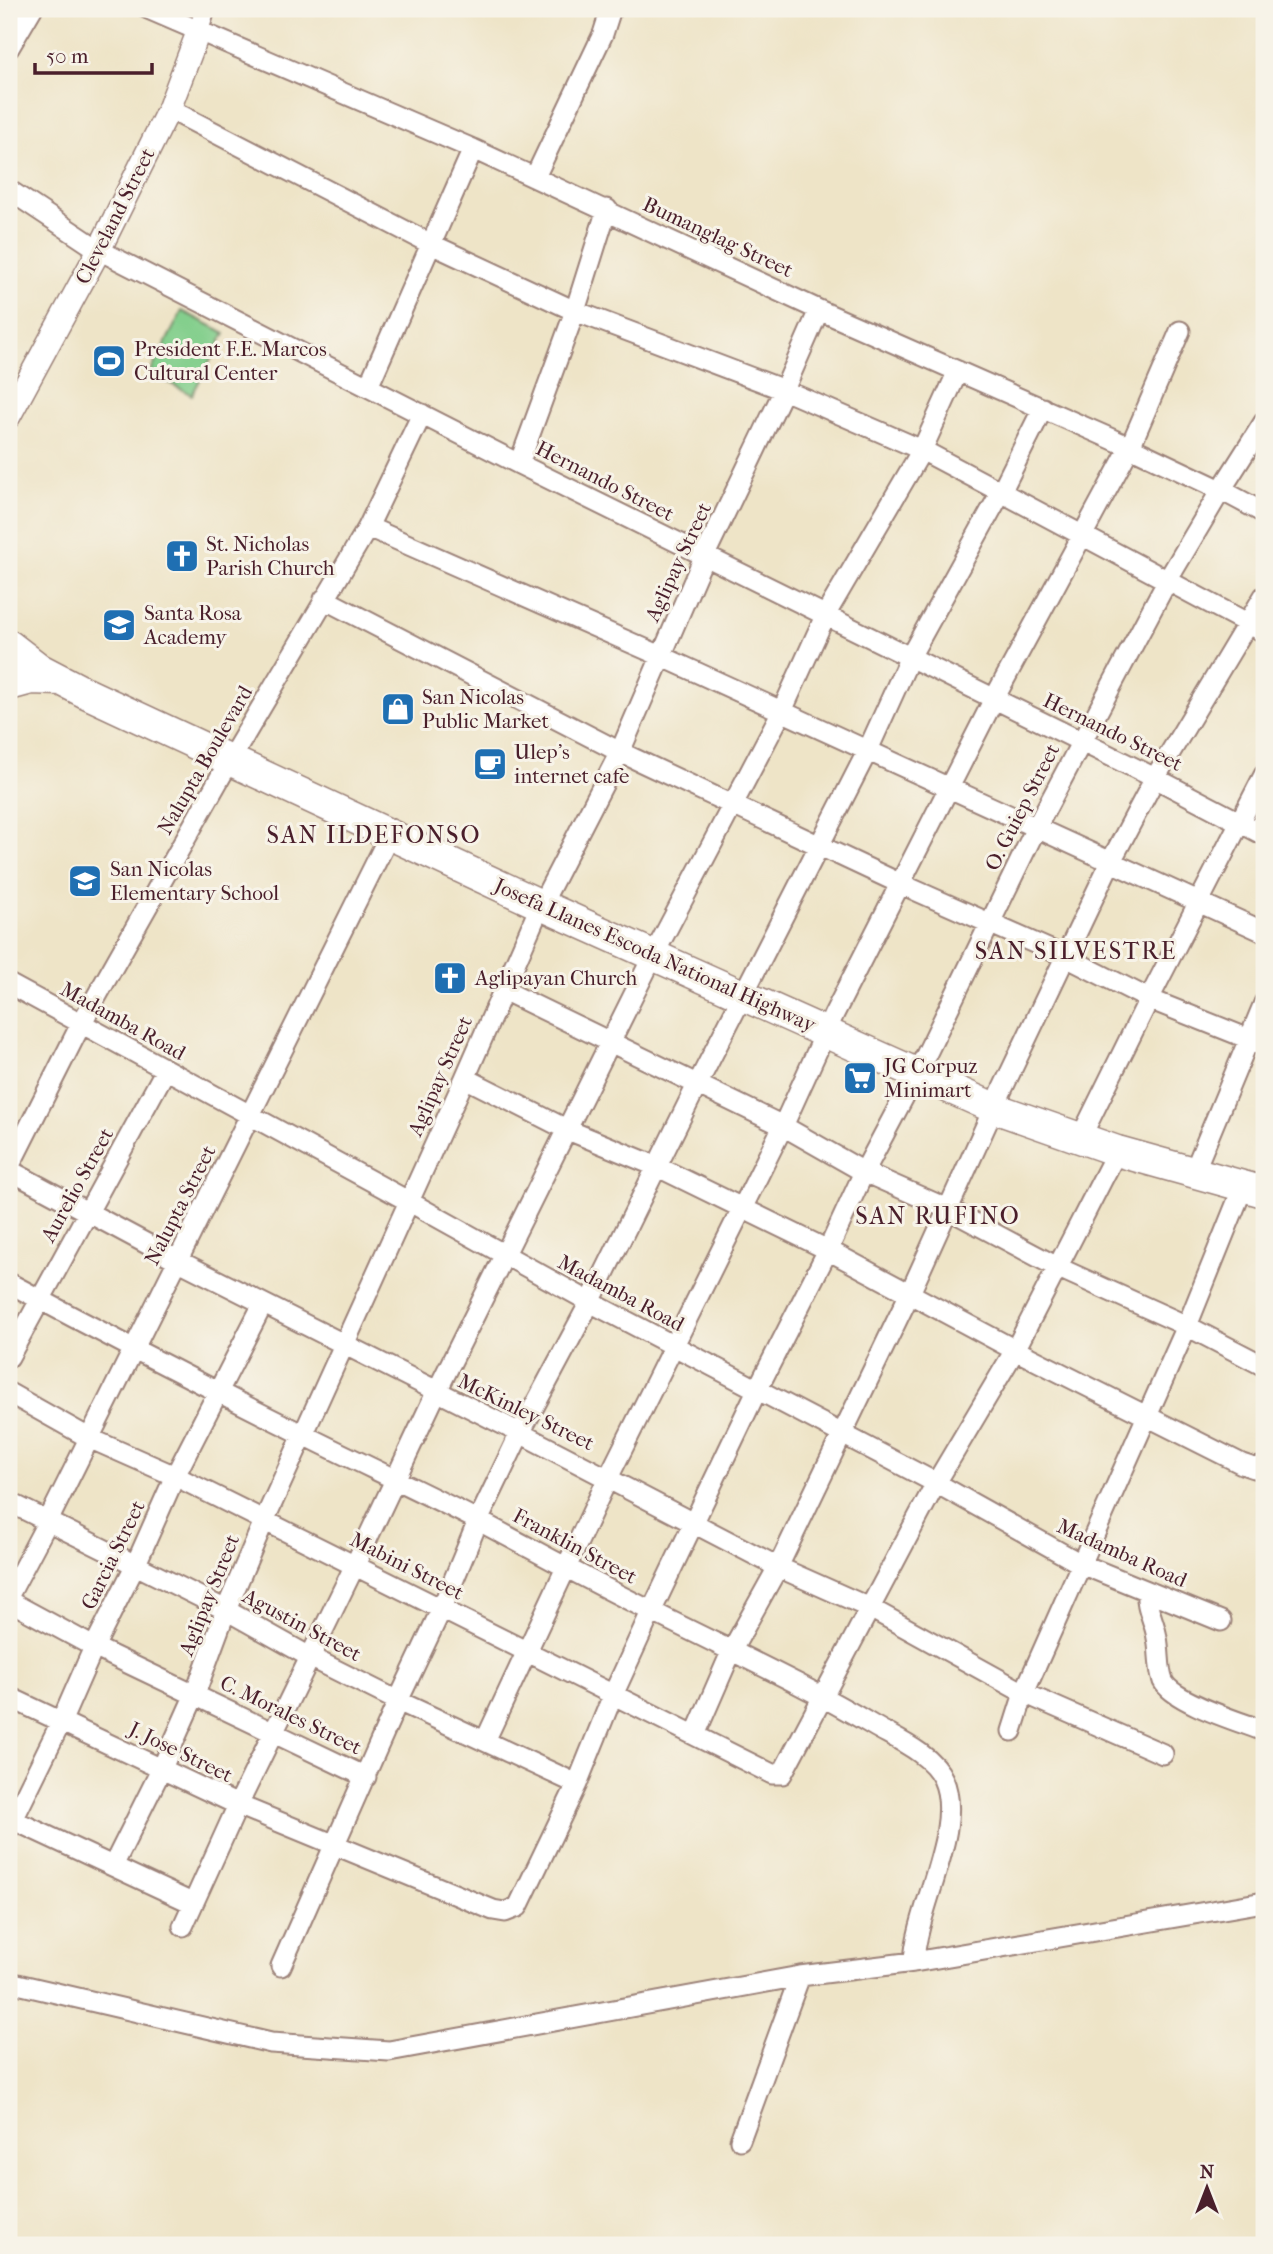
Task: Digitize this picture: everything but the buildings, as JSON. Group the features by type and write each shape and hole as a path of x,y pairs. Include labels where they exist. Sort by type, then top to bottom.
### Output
{"main road":[{"name":"Josefa Llanes Escoda National Highway","path":"9,645 30,663 62,680 230,760 541,905 994,1108 1117,1151 1254,1189"},
{"name":"Josefa Llanes Escoda National Highway","path":"9,685 31,679 62,680"}],"street":[{"path":"9,48 32,9"},
{"name":"Bumanglag Street","path":"148,9 202,20 819,310 1221,489 1264,513"},
{"path":"535,177 603,34 611,9"},
{"name":"Cleveland Street","path":"9,416 99,250 169,109 202,20"},
{"path":"169,109 431,244 575,311 785,390 922,450 1256,628"},
{"path":"368,387 473,149"},
{"name":"Hernando Street","path":"9,190 99,250 519,464 826,614 1264,835"},
{"path":"519,464 575,311 607,209"},
{"name":"Aglipay Street","path":"113,1866 195,1694 226,1610 302,1434 541,905 621,752 705,557 785,390 819,310"},
{"path":"485,1741 608,1478 783,1126 826,1032 994,699 1130,447 1180,331"},
{"path":"183,1926 272,1733 436,1393 654,954 782,711 826,614 922,450 958,371"},
{"path":"281,1966 442,1608 478,1521 520,1433 658,1167 696,1085 867,751 910,657 1001,492 1043,408"},
{"name":"Nalupta Boulevard","path":"9,1169 81,1024 230,760 368,527 422,414"},
{"name":"O. Guiep Street","path":"577,1783 651,1612 757,1390 828,1250 863,1172 917,1073 1037,826 1167,582 1264,422"},
{"path":"368,527 661,656 1264,932"},
{"path":"695,1735 732,1650 778,1567 910,1293 1110,863 1155,778 1256,628 1264,596"},
{"path":"324,599 621,752 819,843 901,884 1066,957 1149,999 1257,1042"},
{"path":"1080,1139 1264,775"},
{"name":"Nalupta Street","path":"9,1595 390,834"},
{"name":"Madamba Road","path":"9,984 590,1302 936,1483 1081,1564 1221,1621"},
{"path":"503,990 783,1126 863,1172 948,1209 1059,1268 1187,1326 1264,1366"},
{"path":"1193,1174 1257,1042 1264,1003"},
{"name":"Aurelio Street","path":"9,1357 165,1071"},
{"path":"465,1078 568,1129 658,1167 828,1250 1015,1350 1242,1464 1254,1468 1264,1465"},
{"path":"823,1696 936,1483 1015,1350 1117,1151"},
{"name":"McKinley Street","path":"9,1169 87,1213 436,1393 520,1433 778,1567 870,1608 1024,1693 1163,1754"},
{"path":"1012,1731 1024,1693 1187,1326 1254,1189"},
{"name":"Franklin Street","path":"9,1283 651,1612 823,1696 921,1755 936,1768 947,1789 947,1818 945,1839 917,1930 914,1962"},
{"name":"Garcia Street","path":"10,1822 62,1720 175,1476 263,1304"},
{"name":"Mabini Street","path":"9,1393 89,1438 175,1476 772,1774 785,1772 823,1696"},
{"name":"Agustin Street","path":"9,1502 226,1610 310,1657 398,1701 577,1783"},
{"path":"1147,1591 1157,1636 1160,1671 1169,1691 1183,1700 1264,1731"},
{"name":"C. Morales Street","path":"9,1601 94,1647 366,1777"},
{"name":"J. Jose Street","path":"9,1697 238,1805 505,1912 513,1910 522,1902 577,1783"},
{"path":"10,1822 192,1903"},
{"path":"9,1982 258,2041 376,2051 406,2049 800,1976 914,1962 1264,1902"},
{"path":"740,2140 800,1976"}],"green space":[{"path":"182,311 225,333 192,395 150,373"}],"place":[{"name":"President F.E. Marcos Cultural Center","path":"109,361"},
{"name":"St. Nicholas Parish Church","path":"182,556"},
{"name":"Santa Rosa Academy","path":"119,625"},
{"name":"San Nicolas Public Market","path":"398,709"},
{"name":"Ulep's internet cafe","path":"490,764"},
{"name":"San Nicolas Elementary School","path":"85,881"},
{"name":"Aglipayan Church","path":"450,978"},
{"name":"JG Corpuz Minimart","path":"860,1078"}],"district":[{"name":"SAN ILDEFONSO","path":"374,835"},
{"name":"SAN SILVESTRE","path":"1076,951"},
{"name":"SAN RUFINO","path":"938,1216"}]}
